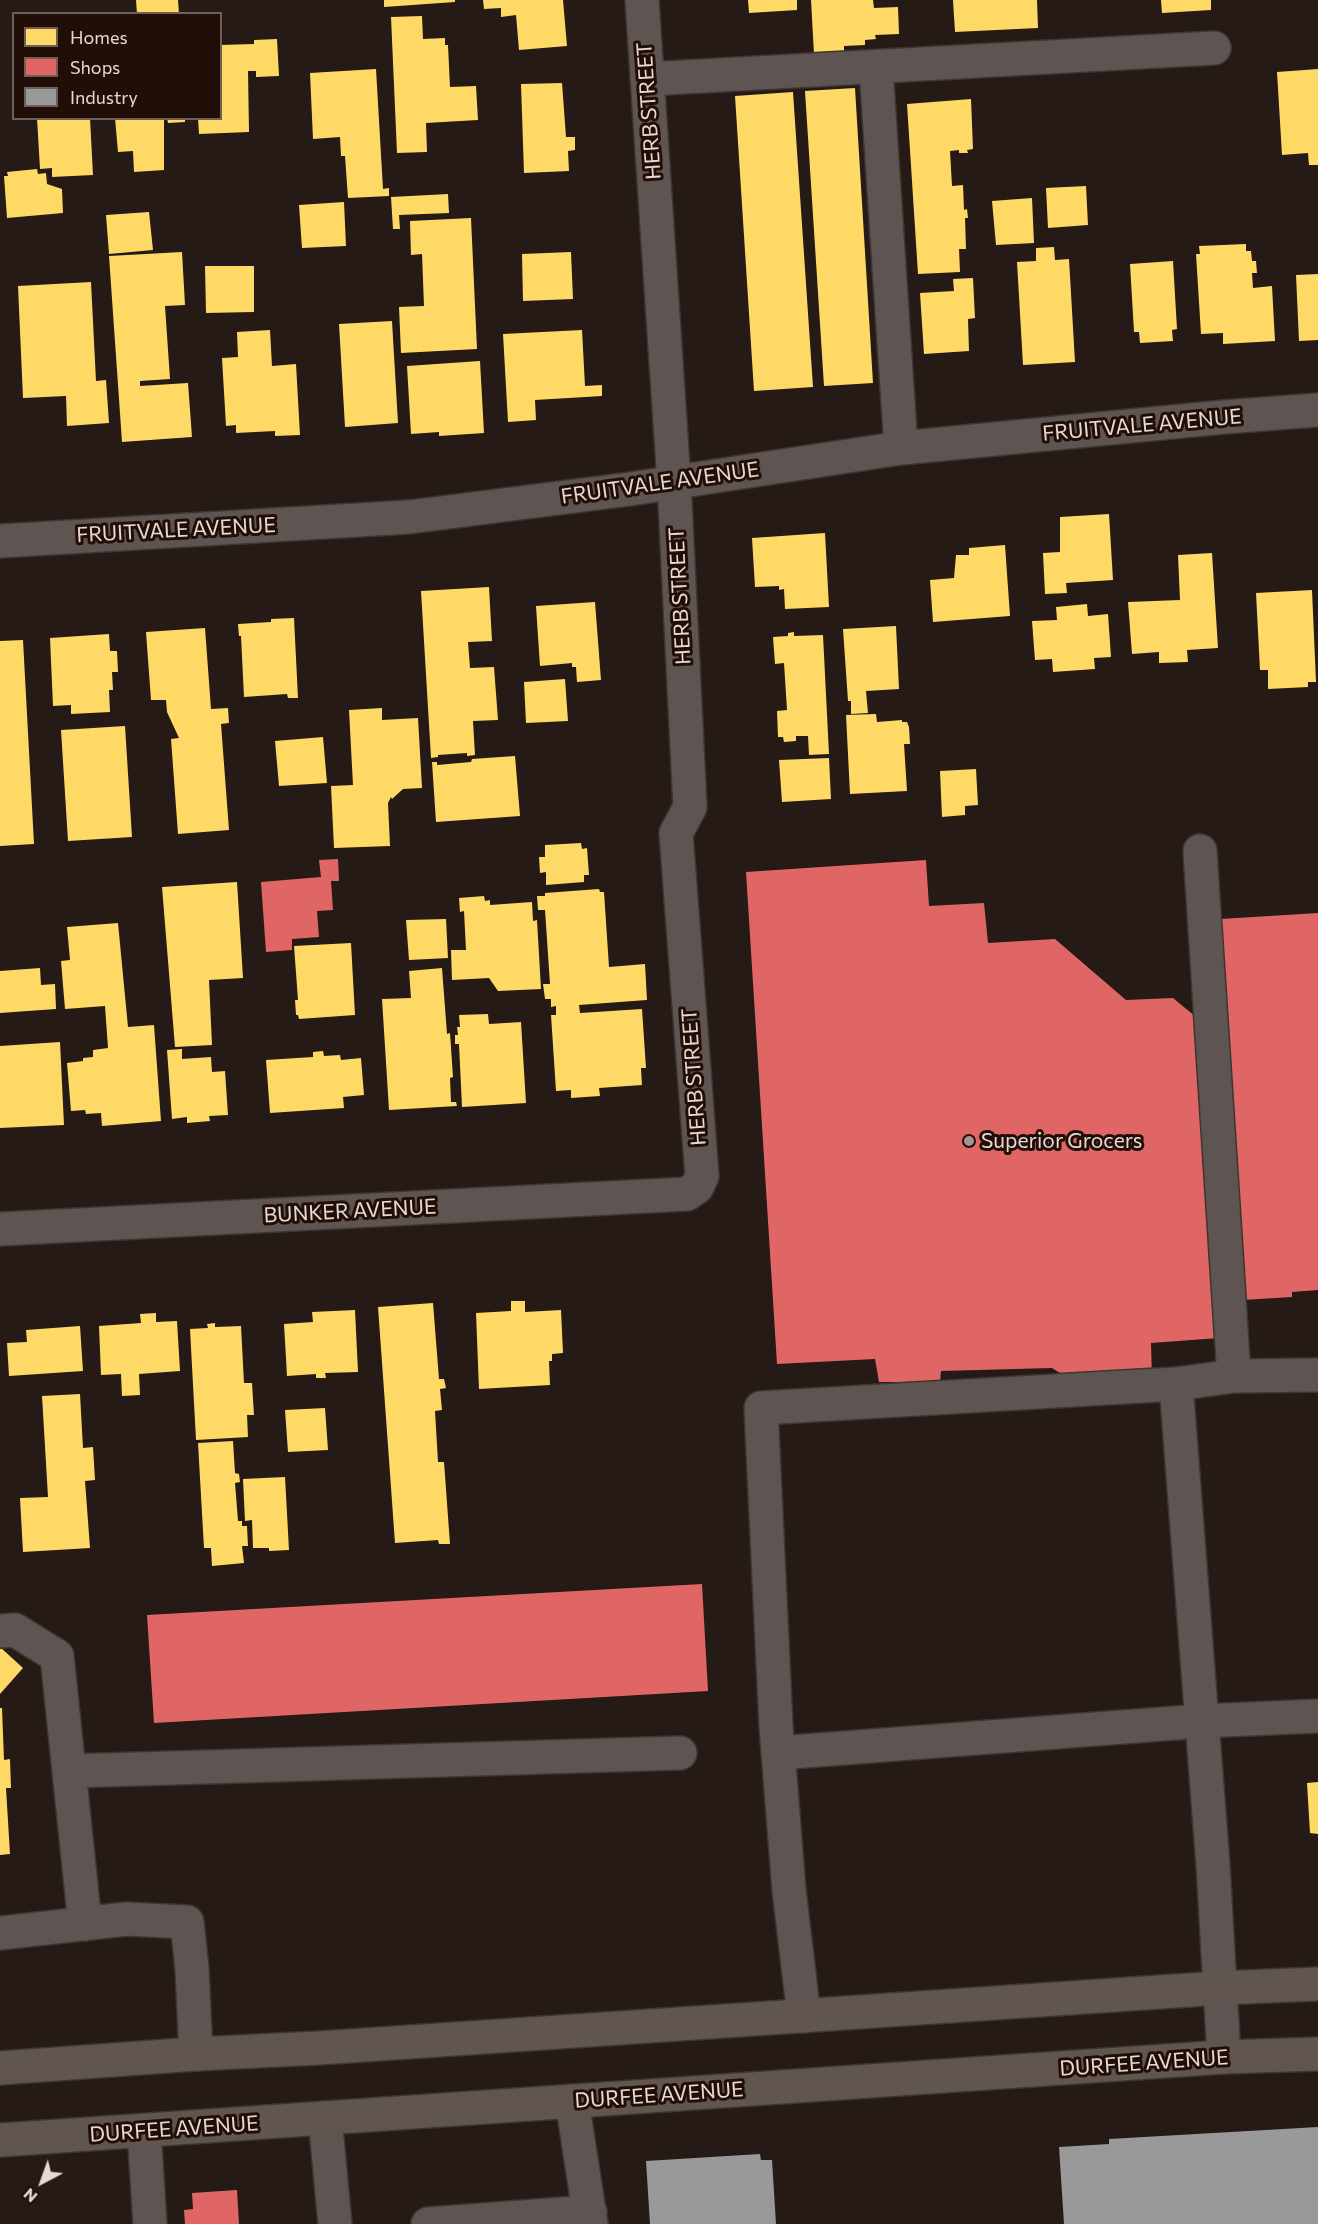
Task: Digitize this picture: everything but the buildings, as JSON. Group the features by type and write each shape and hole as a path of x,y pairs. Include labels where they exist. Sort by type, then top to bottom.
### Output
{"main road":[{"path":"0,2068 1220,1988 1318,1984"},
{"name":"DURFEE AVENUE","path":"0,2140 1224,2057 1318,2054"}],"street":[{"name":"HERB STREET","path":"642,0 674,482 690,807 676,833 702,1176 697,1187"},
{"path":"647,80 1214,48"},
{"path":"876,68 902,448"},
{"name":"FRUITVALE AVENUE","path":"0,541 409,516 630,489 902,448 1318,410"},
{"path":"1200,851 1234,1376"},
{"name":"BUNKER AVENUE","path":"0,1229 687,1194 697,1187"},
{"path":"804,2016 789,1890 778,1753 761,1408 1176,1384 1234,1376 1318,1375"},
{"path":"1176,1384 1202,1720 1224,2057"},
{"path":"0,1631 15,1630 57,1656 85,1924"},
{"path":"778,1753 1202,1720 1318,1716"},
{"path":"70,1771 680,1753"},
{"path":"0,1933 126,1919 187,1922 196,2054"},
{"path":"428,2224 590,2218 572,2101"},
{"path":"324,2118 335,2224"},
{"path":"144,2131 150,2224"}],"place":[{"name":"Superior Grocers","path":"969,1141"}]}
